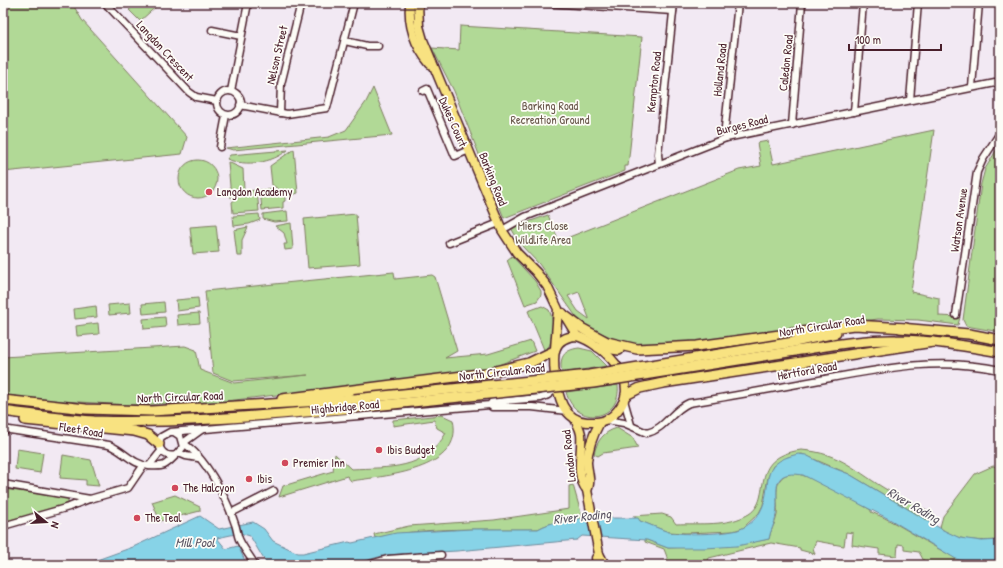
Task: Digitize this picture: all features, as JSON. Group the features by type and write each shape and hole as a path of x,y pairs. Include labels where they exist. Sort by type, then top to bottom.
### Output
{"highway":[{"path":"561,312 593,335 607,342 632,349"},
{"path":"598,347 627,351 632,349 697,346 854,326 906,328"},
{"name":"North Circular Road","path":"795,347 842,332 906,328 969,334 1000,340"},
{"name":"North Circular Road","path":"3,411 72,419 162,421 240,418 589,375 795,347 895,340 933,342 1000,352"},
{"path":"625,398 640,388 663,383 933,342"},
{"path":"211,409 486,373 536,361 555,350"},
{"name":"North Circular Road","path":"3,400 93,410 151,411 354,404"},
{"path":"3,417 50,424 134,432 148,435 160,447"}],"main road":[{"name":"Barking Road","path":"410,3 411,27 416,43 422,54 434,69"},
{"name":"Barking Road","path":"418,3 420,26 434,69 448,97 501,226 517,253 536,272 547,286 568,324 577,336"},
{"name":"Barking Road","path":"555,350 561,312"},
{"path":"577,336 598,347 625,378 625,398 615,413 603,421 584,422 575,419 567,411 557,388 553,360 555,350 562,341 577,336"},
{"name":"London Road","path":"575,419 581,436 579,462 583,485 587,490 599,554 605,565"},
{"name":"London Road","path":"587,490 589,486 587,466 588,453 592,437 603,421"},
{"name":"London Road","path":"597,565 596,558 599,554"}],"street":[{"name":"Langdon Crescent","path":"105,3 189,92 196,97 217,101"},
{"path":"231,91 248,3"},
{"name":"Nelson Street","path":"280,113 280,84 301,3"},
{"path":"240,105 287,114 327,108 354,3"},
{"path":"545,3 673,12"},
{"name":"Kempton Road","path":"659,164 658,154 674,3"},
{"name":"Holland Road","path":"726,138 725,133 738,3"},
{"name":"Caledon Road","path":"792,125 802,3"},
{"path":"854,112 862,3"},
{"path":"910,100 918,3"},
{"path":"972,88 979,3"},
{"path":"212,30 241,36"},
{"path":"344,41 367,46 378,46"},
{"name":"Burges Road","path":"501,226 726,138 1000,82"},
{"name":"Dukes Court","path":"423,91 427,89 455,156 469,150"},
{"path":"231,91 239,98 240,105 234,114 226,114 218,108 217,101 222,93 231,91"},
{"path":"220,147 226,114"},
{"name":"Watson Avenue","path":"956,315 978,172 983,159 1000,133"},
{"path":"449,243 501,226"},
{"name":"Hertford Road","path":"603,421 630,425 647,433 658,429 678,408 690,403 898,366 956,363 980,365 1000,370"},
{"name":"Highbridge Road","path":"490,405 492,402 541,398 557,388"},
{"path":"625,398 630,425"},
{"name":"Highbridge Road","path":"174,432 490,405 492,407 532,407 567,411"},
{"name":"Fleet Road","path":"3,429 109,445 119,449 133,461 146,466"},
{"path":"146,466 157,468 161,467 177,454 183,443 201,430"},
{"path":"3,526 128,488 160,447 164,434 174,432 180,436 183,443 196,453 198,458 210,471 233,519 238,535 255,565"},
{"path":"160,447 168,455 177,454 198,458"},
{"path":"3,484 90,499"},
{"path":"233,519 274,491"},
{"path":"76,496 77,504"},
{"path":"369,565 388,559 441,555"}],"green space":[{"path":"3,3 72,3 82,20 187,137 182,154 3,172"},
{"path":"136,3 160,3 140,21 129,10"},
{"name":"Barking Road Recreation Ground","path":"460,26 642,37 628,166 625,166 625,171 504,218 454,91 432,48 459,50"},
{"path":"373,88 392,135 233,150 226,148 329,137 346,130 366,102"},
{"name":"Miers Close Wildlife Area","path":"934,130 911,292 939,298 939,316 960,317 958,325 918,320 878,319 685,344 634,344 620,341 582,325 539,264 521,245 511,228 548,215 559,241 739,170 761,166 757,143 768,141 773,164","holes":["579,292 589,318 578,311 568,296"]},
{"path":"1000,144 1000,332 966,326 963,320 981,184 985,169"},
{"path":"294,149 298,193 289,196 272,185 270,166"},
{"path":"288,150 267,161 242,163 227,159 230,155"},
{"path":"194,160 202,160 212,165 216,172 216,186 212,193 202,198 194,198 184,193 182,190 179,183 179,175 184,165 187,163"},
{"path":"228,162 243,169 244,189 231,198"},
{"path":"272,189 285,197 283,208 262,210 260,190"},
{"path":"257,190 259,211 233,213 232,202 246,191"},
{"path":"287,211 288,221 274,222 263,219 263,214"},
{"path":"259,214 260,220 249,224 234,226 233,216"},
{"path":"356,214 360,264 308,268 304,219"},
{"path":"291,223 293,249 285,250 284,244 287,244 284,233 275,226"},
{"path":"216,225 219,252 193,254 190,227"},
{"path":"248,227 242,240 242,256 237,256 234,230"},
{"path":"512,256 535,281 541,291 541,295 537,301 525,305 507,260"},
{"path":"394,272 395,279 432,275 435,277 457,351 445,358 488,354 531,341 535,351 485,370 218,402 128,405 46,400 3,395 3,357 185,346 196,350 200,370 234,383 308,375 233,381 213,373 205,291"},
{"path":"198,298 199,308 177,311 176,300"},
{"path":"164,302 165,312 143,314 142,304"},
{"path":"130,303 131,313 109,315 108,305"},
{"path":"96,306 97,317 75,319 74,309"},
{"path":"542,306 549,310 553,326 551,342 545,352 528,311"},
{"path":"199,313 200,323 178,325 177,315"},
{"path":"165,317 166,327 144,329 143,319"},
{"path":"98,323 99,334 77,336 76,326"},
{"path":"579,348 592,351 607,366 562,373 561,363 563,356 569,351"},
{"path":"618,385 617,397 613,406 606,412 597,416 588,415 579,411 571,404 566,392"},
{"path":"442,415 453,420 453,437 447,450 434,460 418,468 400,473 351,481 347,476 279,497 283,486 333,471 335,454 351,469 392,467 417,461 437,445 446,433 437,428 434,420 393,426 393,420"},
{"path":"617,428 633,438 638,448 603,453 598,456 594,454 601,438 608,432"},
{"path":"17,449 43,453 40,473 15,469"},
{"path":"801,450 827,455 848,464 889,491 933,513 930,522 849,474 802,454 788,457 773,466 768,477 763,505 759,513 743,528 733,531 686,533 668,532 640,521 633,516 662,514 671,517 676,524 713,524 741,518 749,514 756,507 760,498 767,470 773,461 784,454"},
{"path":"63,455 91,460 99,486 86,485 86,480 60,478"},
{"path":"993,466 1000,467 1000,540 968,540 953,536 946,532 940,527 943,516 975,474"},
{"path":"793,473 822,483 936,548 977,565 926,565 919,552 904,550 904,545 898,544 897,556 879,554 879,549 852,545 853,533 846,532 844,546 816,541 813,548 815,554 800,550 800,548 771,543 709,558 707,563 667,565 667,557 664,549 645,542 645,539 668,548 737,545 769,539 777,515 778,483 781,478"},
{"path":"573,485 583,520 571,520 549,524 538,529 436,530 395,534 375,538 374,534 409,526 494,520 569,509 569,486"},
{"path":"3,489 68,498 68,505 10,520 10,522 3,524"},
{"path":"175,495 200,507 200,511 160,521 152,502"}],"water":[{"name":"Mill Pool","path":"798,454 806,455 823,464 849,474 943,530 960,538 982,541 1000,540 1000,565 977,565 956,559 891,520 803,475 792,474 784,476 780,479 778,484 776,515 769,539 737,546 668,548 647,540 582,536 577,540 457,551 386,555 349,565 264,565 266,563 250,536 240,533 217,538 226,549 238,546 247,565 83,565 133,547 200,516 219,529 253,522 264,529 273,541 298,553 396,533 472,529 538,529 561,521 587,518 638,518 640,521 665,531 683,534 727,532 741,529 755,519 764,502 768,477 771,470 776,463 785,458"}],"place":[{"name":"Langdon Academy","path":"209,192"},
{"name":"Ibis Budget","path":"379,450"},
{"name":"Premier Inn","path":"285,463"},
{"name":"Ibis","path":"249,479"},
{"name":"The Halcyon","path":"175,488"},
{"name":"The Teal","path":"137,518"}],"water label":[{"name":"River Roding","path":"914,505"},
{"name":"River Roding","path":"582,516"}]}
